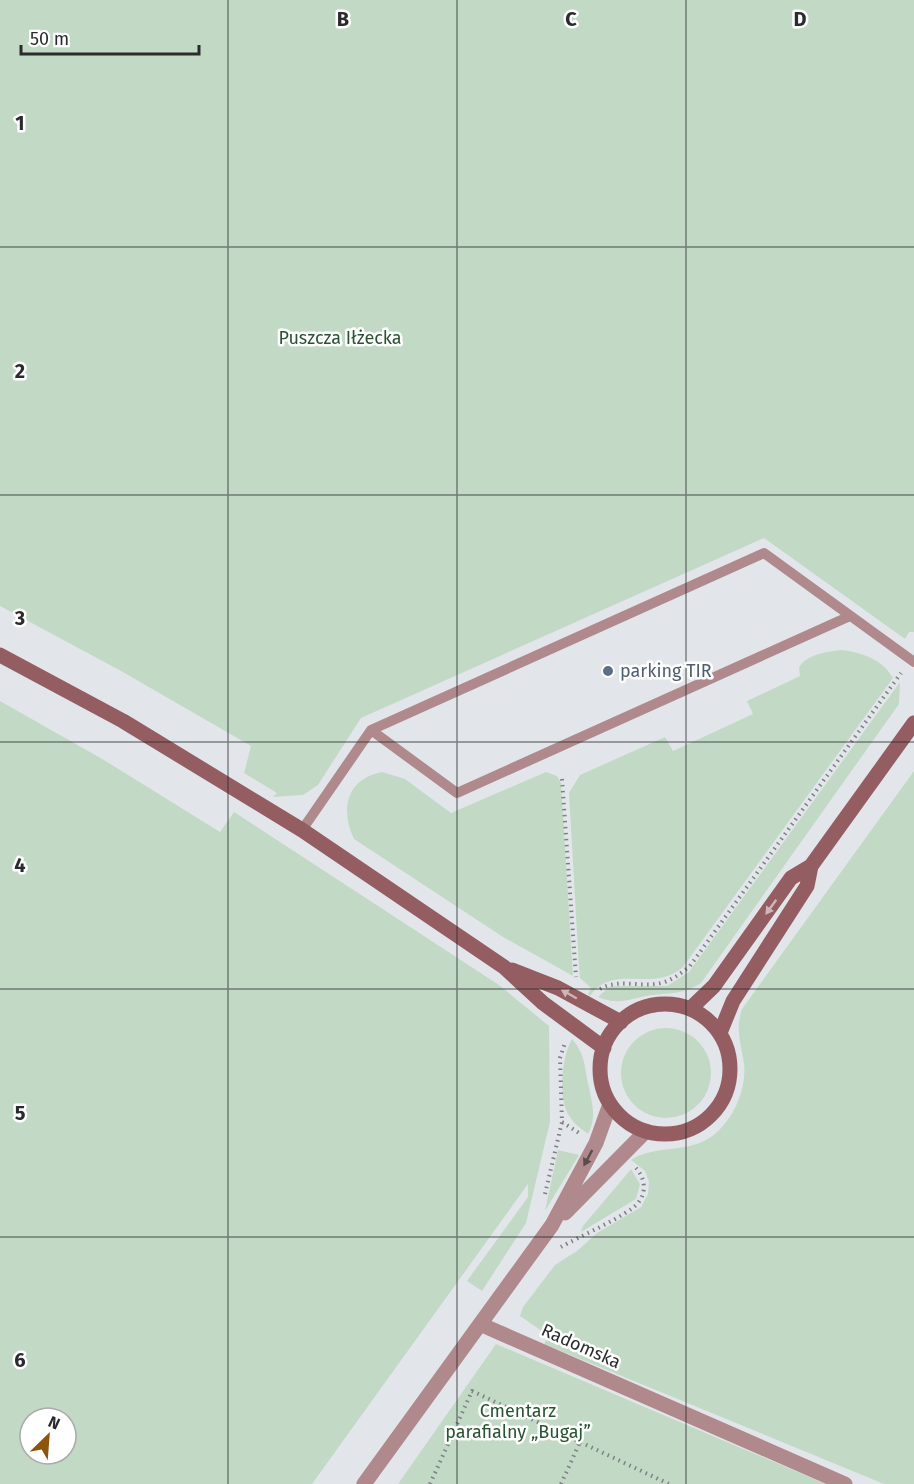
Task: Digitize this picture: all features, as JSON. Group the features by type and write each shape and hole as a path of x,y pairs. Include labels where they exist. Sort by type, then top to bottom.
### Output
{"main road":[{"path":"0,656 123,721 302,830 504,967 543,1003 604,1048"},
{"path":"690,1009 714,986 792,878 811,866 914,723"},
{"path":"720,1033 733,1001 807,886 811,866"},
{"path":"504,967 558,988 621,1022"},
{"path":"672,1004 690,1009 707,1019 720,1033 728,1052 731,1071 727,1091 718,1109 703,1123 685,1132 666,1135 631,1125 610,1104 601,1076 604,1048 621,1022 636,1011 654,1005 672,1004"}],"street":[{"path":"364,1484 552,1226 596,1143 610,1104"},
{"path":"552,1226 646,1131"},
{"name":"Radomska","path":"482,1325 828,1481 845,1484"}],"lane":[{"path":"302,830 371,729 764,553 914,662"},
{"path":"371,729 457,793 850,616"}],"path":[{"path":"594,997 606,985 659,984 674,979 690,966 900,674"},
{"path":"562,779 578,986"},
{"path":"543,1202 561,1122 560,1058 570,1034"},
{"path":"561,1122 580,1134"},
{"path":"551,1252 638,1203 645,1189 644,1180 633,1164"},
{"path":"430,1484 472,1391 669,1484"},
{"path":"561,1484 580,1442"}],"green space":[{"name":"Puszcza Iłżecka","path":"0,0 914,0 914,632 909,632 905,639 764,538 361,718 318,785 303,795 273,797 277,793 244,773 251,746 121,671 0,606"},
{"path":"842,650 871,658 889,671 893,678 683,967 671,975 659,978 610,981 600,986 590,996 588,994 591,988 580,978 569,793 580,775 665,737 673,751 753,714 747,701 800,676 799,668 806,660 824,653"},
{"path":"900,682 899,704 701,983 683,991 625,1001 612,1001 598,997 609,987 615,986 667,986 689,972"},
{"path":"0,701 104,760 220,832 234,812 499,985 549,1026 550,1122 526,1223 482,1291 467,1281 528,1197 528,1184 312,1484 0,1484"},
{"path":"914,771 914,1484 884,1484 544,1344 549,1336 520,1316 523,1307 555,1265 577,1251 597,1233 641,1207 648,1194 649,1182 645,1171 631,1160 648,1153 702,1142 712,1136 728,1120 739,1098 744,1075 739,1030 742,1009"},
{"path":"382,772 405,779 451,813 546,772 557,776 561,783 573,976 503,937 354,839 347,817 349,797 360,781"},
{"path":"666,1028 683,1031 698,1041 708,1056 711,1073 708,1090 698,1105 683,1115 666,1118 649,1115 634,1105 624,1090 621,1073 624,1056 634,1041 649,1031"},
{"path":"572,1039 582,1056 592,1105 593,1116 588,1134 570,1117 563,1097 564,1065"},
{"path":"558,1150 579,1155 545,1211"},
{"path":"631,1169 640,1184 636,1199 581,1232 583,1226"},
{"name":"Cmentarz parafialny „Bugaj”","path":"496,1344 826,1484 398,1484"}],"place":[{"name":"parking TIR","path":"608,671"}]}
